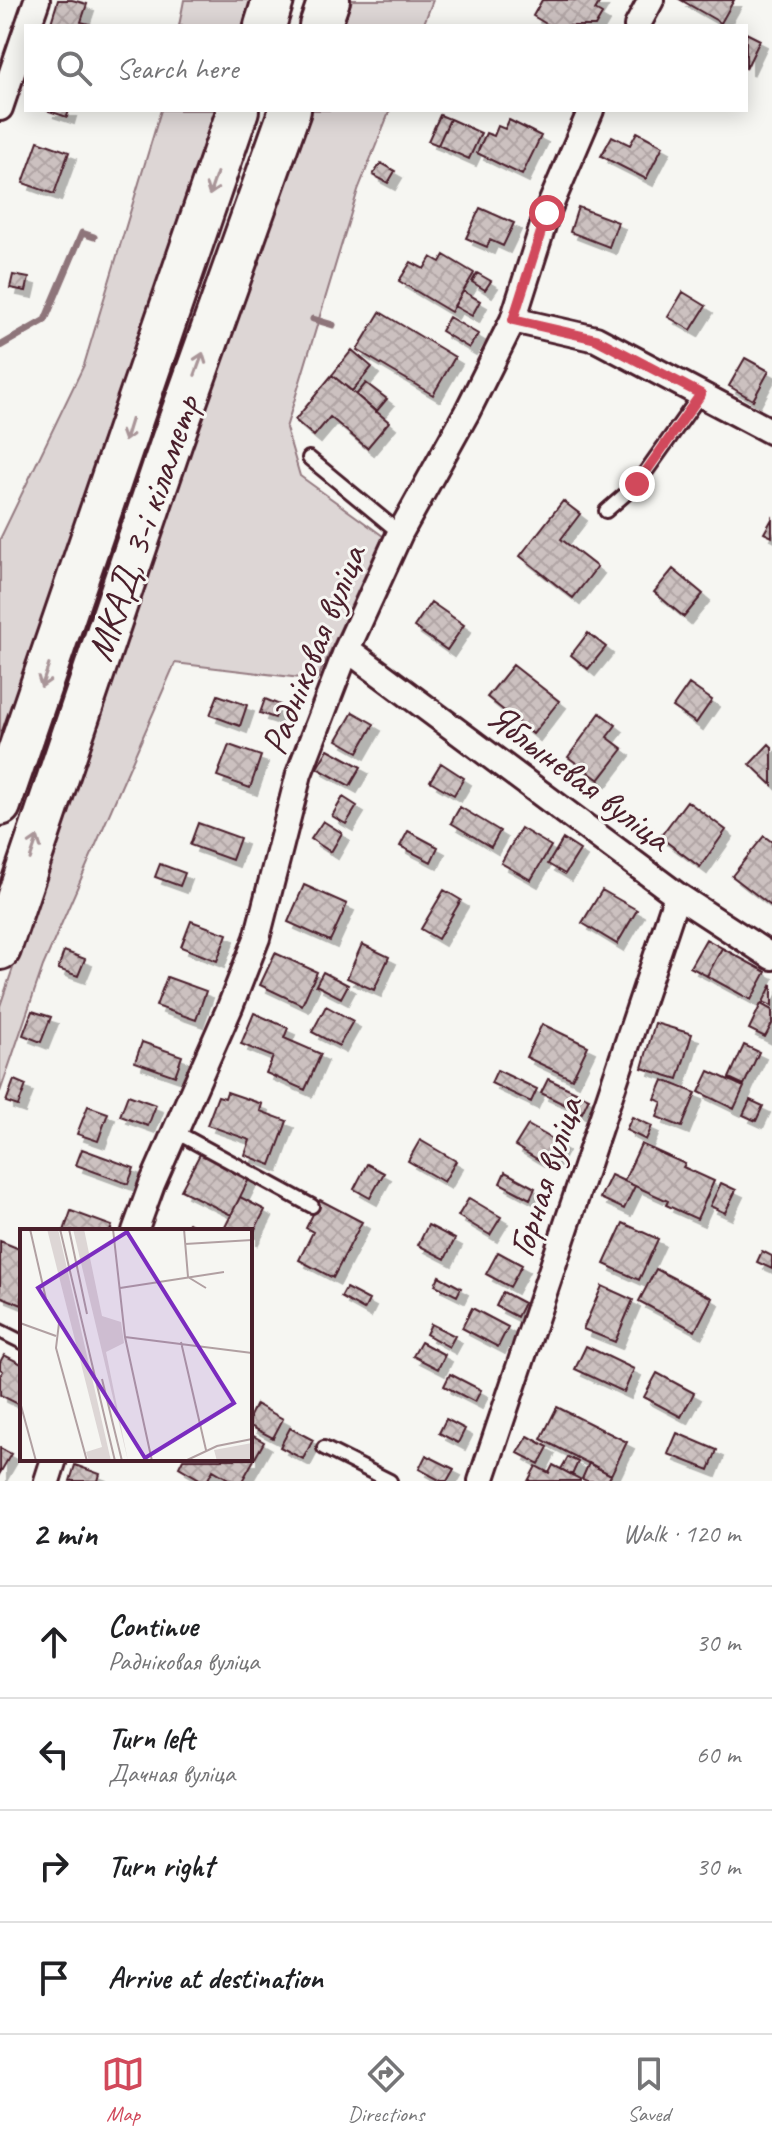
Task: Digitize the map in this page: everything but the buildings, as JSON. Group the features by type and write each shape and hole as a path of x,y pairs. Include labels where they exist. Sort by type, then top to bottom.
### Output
{"highway":[{"path":"266,24 273,0"},
{"path":"321,24 329,0"},
{"name":"МКАД, 3-і кіламетр","path":"0,805 237,112"},
{"name":"МКАД, 3-і кіламетр","path":"0,949 166,456 289,112"}],"street":[{"path":"28,24 37,0"},
{"path":"638,24 651,0"},
{"path":"0,108 24,37"},
{"name":"Радніковая вуліца","path":"136,1229 174,1131 230,1007 257,938 299,774 347,649 400,533 467,412 513,320 547,213 590,112"},
{"path":"513,320 596,339 772,432"},
{"name":"Яблыневая вуліца","path":"347,649 677,895 772,957"},
{"name":"Горная вуліца","path":"481,1481 677,895"},
{"path":"47,1481 53,1461"}],"lane":[{"path":"606,511 637,484 701,394"},
{"path":"309,458 400,533"},
{"path":"174,1131 312,1206"},
{"path":"0,1331 20,1341"},
{"path":"324,1448 390,1481"}],"shaded area":[{"path":"184,0 254,0 246,24 179,24"},
{"path":"352,0 433,0 424,24 344,24"},
{"path":"160,112 217,112 0,744 0,539 84,365"},
{"path":"311,112 389,112 358,190 286,428 300,476 383,536 317,680 175,663 43,966 0,1092 0,1006 175,493"}],"waterway":[{"path":"0,346 45,320 82,233 94,237"},
{"path":"313,319 333,325"}],"route":[{"path":"547,213 513,320 596,339 701,394 637,484"}]}
